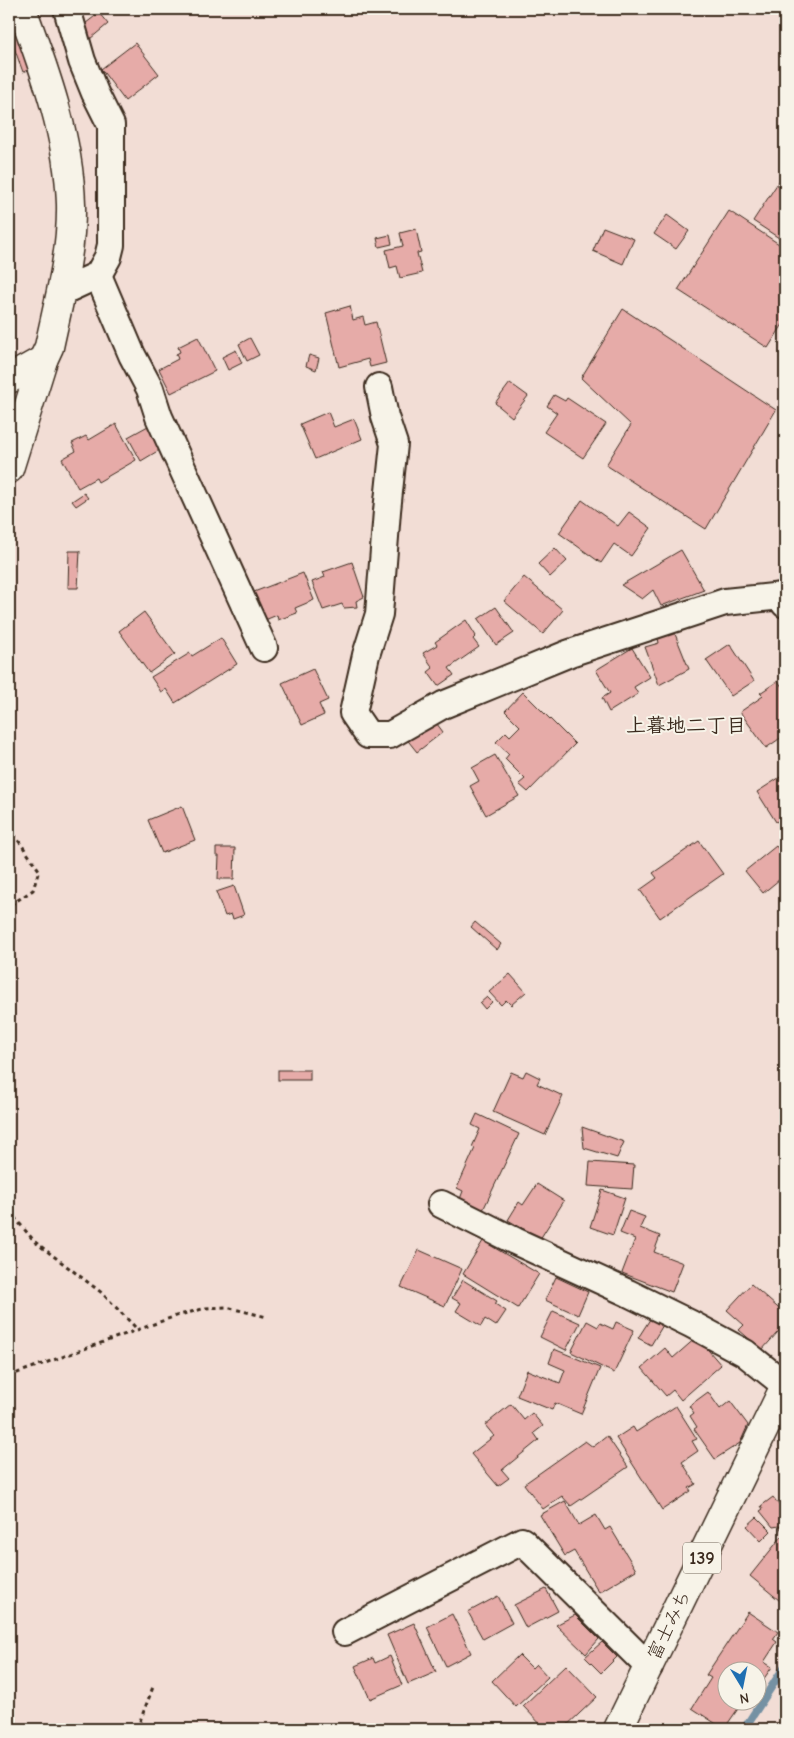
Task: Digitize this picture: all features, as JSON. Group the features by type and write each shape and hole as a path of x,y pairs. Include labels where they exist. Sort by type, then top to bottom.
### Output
{"main road":[{"path":"9,469 43,360 49,347 61,292 68,246 71,204 66,153 54,102 22,9"},
{"path":"9,379 43,360"},
{"name":"富士みち","path":"618,1729 785,1385"}],"street":[{"path":"61,292 98,275 108,257 111,245 111,125 82,61 67,9"},
{"path":"98,275 132,354 150,390 159,416 264,648"},
{"path":"379,387 385,417 394,444 380,614 366,655 353,713 368,734 390,735 443,705 570,653 725,602 782,596 785,604"},
{"path":"441,1204 691,1324 745,1353 785,1385"},
{"path":"345,1632 522,1541 649,1666"}],"path":[{"path":"9,827 40,870 33,890 9,906"},
{"path":"9,1211 35,1242 102,1293 138,1330"},
{"path":"9,1376 176,1316 206,1308 226,1307 267,1317"},
{"path":"137,1729 153,1687"}],"building":[{"path":"99,13 108,24 90,39 81,27"},
{"path":"16,32 31,69 23,72 9,34"},
{"path":"135,43 159,74 125,101 101,69"},
{"path":"785,172 785,235 782,240 753,221"},
{"path":"729,211 785,248 785,321 768,348 678,290"},
{"path":"667,215 689,231 676,249 654,234"},
{"path":"603,227 634,239 623,264 593,251"},
{"path":"416,229 421,252 417,253 422,273 400,278 397,266 390,268 386,250 403,246 400,233"},
{"path":"390,235 392,244 379,247 377,238"},
{"path":"350,306 353,320 363,317 365,325 376,322 386,363 370,367 368,359 339,367 326,313"},
{"path":"623,309 776,410 706,529 606,465 631,425 581,378"},
{"path":"198,337 215,371 171,393 159,369 178,359 176,354 180,352 178,347"},
{"path":"250,338 259,355 247,361 239,344"},
{"path":"236,350 242,363 228,370 222,357"},
{"path":"309,355 319,358 316,370 306,366"},
{"path":"510,383 528,396 512,417 495,403"},
{"path":"554,395 565,401 567,398 606,424 583,458 544,432 557,413 547,406"},
{"path":"328,412 334,427 354,419 362,439 315,459 300,424"},
{"path":"116,424 136,460 98,482 96,478 78,488 62,459 76,451 72,443 86,436 89,440"},
{"path":"148,426 161,449 141,461 128,437"},
{"path":"84,493 88,498 76,506 72,501"},
{"path":"582,500 618,526 629,512 651,528 631,556 614,544 601,563 559,533"},
{"path":"555,548 567,561 550,577 538,564"},
{"path":"681,550 704,590 661,606 653,590 642,599 621,585"},
{"path":"69,551 80,551 78,588 68,588"},
{"path":"352,562 364,597 356,601 357,607 344,608 342,604 323,610 312,582 325,577 323,572"},
{"path":"303,573 314,600 295,608 297,613 278,620 277,615 265,620 254,592"},
{"path":"524,577 563,610 543,634 504,601"},
{"path":"496,607 514,633 496,645 478,619"},
{"path":"144,612 175,654 149,673 119,631"},
{"path":"466,620 476,636 473,639 479,647 449,668 454,675 438,686 428,672 433,668 423,653 437,645 435,642"},
{"path":"671,624 689,669 659,685 645,647 659,643 656,629"},
{"path":"221,638 237,664 175,703 166,689 161,692 151,677 190,653 192,656"},
{"path":"730,644 754,681 731,696 706,660"},
{"path":"632,648 650,677 634,687 638,694 609,712 602,698 610,693 596,670"},
{"path":"313,669 328,700 319,704 324,715 302,725 282,683"},
{"path":"778,681 785,691 785,735 766,748 740,712 763,696 760,693"},
{"path":"523,692 575,744 528,792 519,784 525,779 505,759 509,754 496,742 506,732 510,736 520,726 505,711"},
{"path":"431,716 443,732 417,752 405,737"},
{"path":"495,755 519,796 486,815 470,786 479,781 472,768"},
{"path":"785,774 785,816 776,822 757,792"},
{"path":"182,806 195,840 162,853 148,820"},
{"path":"699,841 723,874 660,918 640,890 657,878 653,873"},
{"path":"776,846 785,857 785,875 763,893 745,871"},
{"path":"216,848 235,848 234,879 218,879 219,856 216,856"},
{"path":"234,886 244,915 233,919 231,914 225,916 216,892"},
{"path":"475,922 501,944 497,950 471,927"},
{"path":"510,974 526,992 511,1005 506,1000 501,1005 489,992"},
{"path":"487,997 492,1002 485,1009 480,1003"},
{"path":"278,1070 310,1070 310,1080 278,1080"},
{"path":"526,1071 540,1078 537,1084 563,1096 545,1135 493,1112 511,1072 523,1077"},
{"path":"477,1114 519,1134 483,1210 460,1199 463,1191 457,1188 475,1148 472,1147 480,1129 472,1125"},
{"path":"582,1127 624,1142 617,1158 584,1148"},
{"path":"590,1162 634,1165 632,1189 588,1186"},
{"path":"537,1184 564,1201 540,1239 508,1220 519,1202 523,1205"},
{"path":"602,1190 625,1198 613,1235 590,1227"},
{"path":"629,1211 645,1217 640,1228 660,1236 654,1252 683,1263 672,1292 622,1273 635,1239 620,1233"},
{"path":"483,1241 539,1274 518,1308 463,1274"},
{"path":"419,1250 462,1269 445,1306 401,1287"},
{"path":"556,1277 588,1292 578,1315 545,1300"},
{"path":"463,1280 497,1301 495,1304 506,1311 496,1326 485,1319 481,1326 456,1311 461,1303 452,1298"},
{"path":"751,1284 785,1314 785,1324 762,1350 739,1330 744,1325 727,1310"},
{"path":"553,1311 580,1323 566,1350 540,1337"},
{"path":"654,1313 666,1320 651,1345 638,1338"},
{"path":"587,1321 598,1327 600,1323 613,1329 616,1322 634,1330 614,1373 571,1352"},
{"path":"697,1337 721,1365 681,1400 673,1390 666,1396 642,1368 665,1348 673,1358"},
{"path":"554,1349 600,1368 581,1414 555,1403 552,1410 517,1396 527,1370 560,1383 565,1370 549,1363"},
{"path":"708,1392 720,1409 730,1401 748,1425 740,1443 715,1459 694,1429 697,1427 690,1416 694,1413 689,1406"},
{"path":"511,1404 524,1420 532,1413 543,1426 534,1433 539,1440 502,1470 509,1478 498,1486 471,1454 494,1436 485,1425"},
{"path":"676,1406 697,1439 692,1441 698,1451 682,1462 696,1484 689,1488 691,1491 662,1510 616,1438 633,1427 636,1432"},
{"path":"607,1436 628,1467 571,1506 562,1496 543,1509 524,1484 585,1441 593,1447"},
{"path":"773,1497 785,1513 785,1535 779,1526 773,1527 760,1511 763,1509 761,1506"},
{"path":"565,1501 579,1525 596,1515 605,1530 610,1527 636,1570 599,1592 574,1551 565,1556 540,1515"},
{"path":"757,1517 771,1531 761,1541 747,1526"},
{"path":"782,1536 785,1539 785,1605 750,1576"},
{"path":"546,1589 558,1611 526,1628 514,1605"},
{"path":"498,1596 512,1623 483,1639 468,1612"},
{"path":"748,1612 778,1632 773,1639 777,1642 765,1660 716,1660"},
{"path":"452,1614 471,1653 446,1666 427,1627"},
{"path":"575,1615 599,1639 586,1654 556,1625"},
{"path":"414,1623 436,1672 408,1684 387,1635"},
{"path":"602,1642 617,1657 601,1673 585,1657"},
{"path":"519,1655 532,1668 536,1664 548,1677 516,1707 492,1681"},
{"path":"390,1656 402,1685 370,1699 355,1666 373,1658 375,1663"},
{"path":"716,1660 716,1710 737,1710 724,1729 692,1708 711,1678 706,1675"},
{"path":"766,1663 772,1667 766,1676"},
{"path":"566,1665 597,1697 563,1729 545,1729 523,1706"}],"waterway":[{"path":"744,1729 785,1666"}],"district":[{"name":"上暮地二丁目","path":"686,725"}]}
